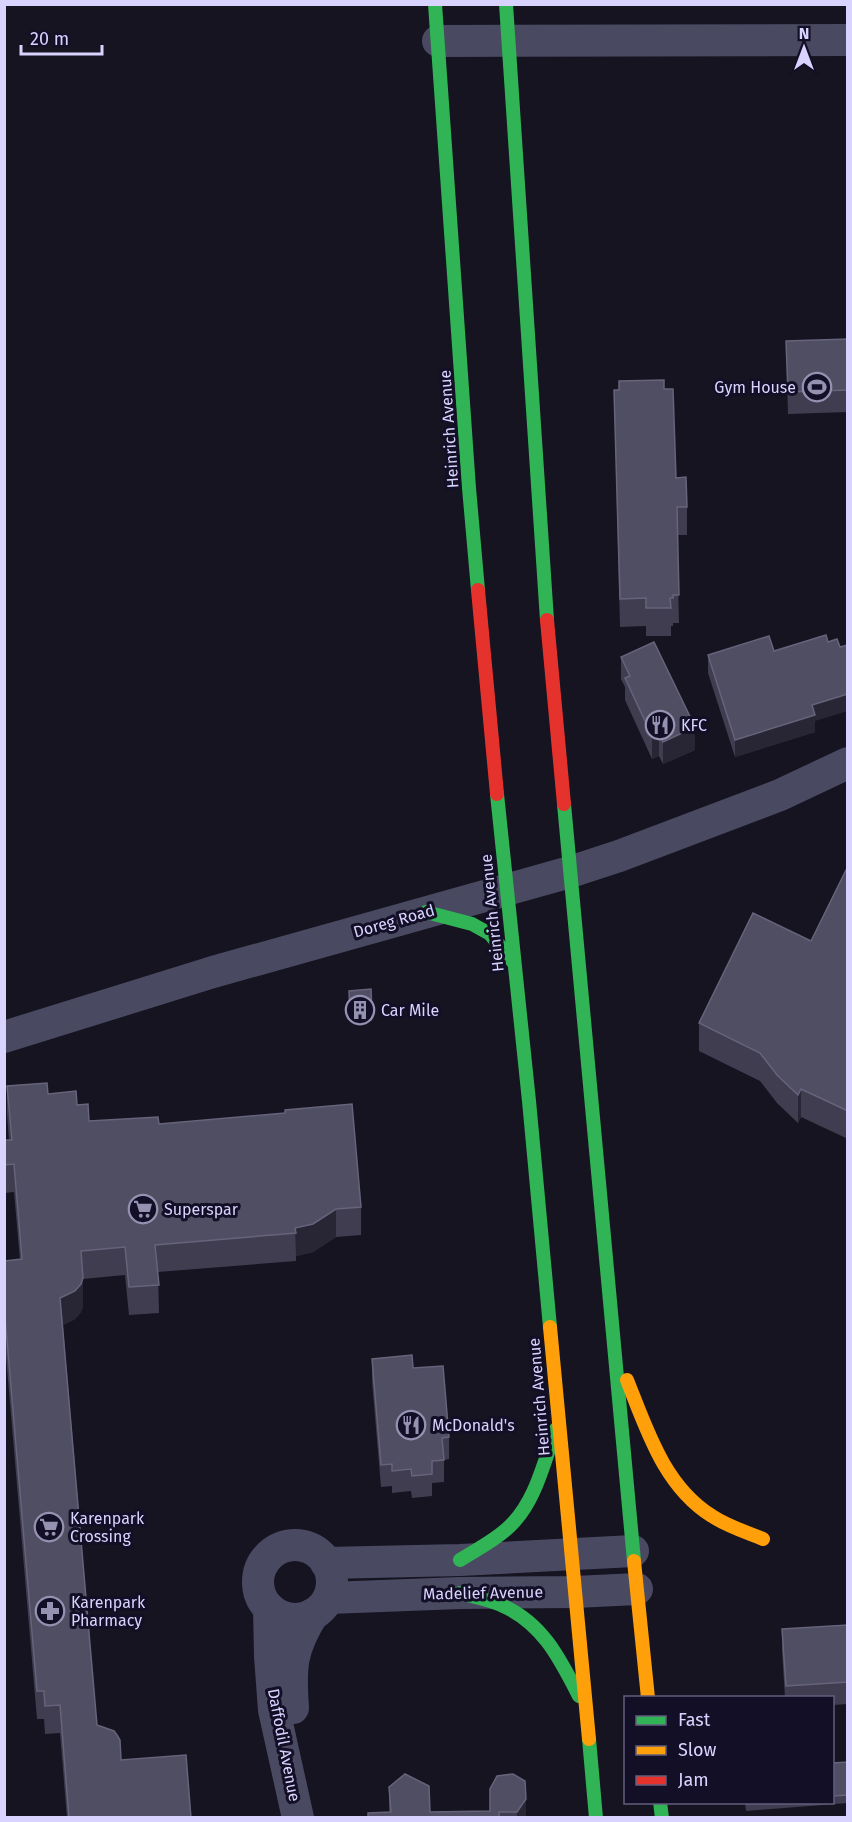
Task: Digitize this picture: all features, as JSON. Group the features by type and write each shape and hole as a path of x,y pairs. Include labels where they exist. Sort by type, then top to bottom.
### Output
{"street":[{"name":"Heinrich Avenue","path":"435,4 469,488 596,1818"},
{"path":"506,4 543,591 648,1696"},
{"path":"438,41 848,40"},
{"name":"Doreg Road","path":"4,1037 213,972 570,873 780,795 848,763"},
{"name":"Doreg Road","path":"780,795 848,788"},
{"path":"426,912 472,924 490,934 514,963"},
{"path":"614,1348 657,1451 673,1482 709,1515 729,1526 763,1539"},
{"path":"460,1560 495,1539 517,1519 529,1499 558,1422"},
{"name":"Daffodil Avenue","path":"295,1545 307,1547 318,1553 331,1574 332,1586 300,1635 293,1657 292,1690 297,1814 274,1710 269,1608 262,1598 259,1587 259,1574 263,1563 283,1547 295,1545"},
{"name":"Madelief Avenue","path":"326,1563 460,1560 633,1551"},
{"name":"Madelief Avenue","path":"321,1606 460,1593 637,1589"},
{"path":"460,1593 505,1606 532,1622 551,1643 586,1708"},
{"path":"269,1608 278,1615 302,1618 321,1606"}],"building":[{"path":"848,339 848,390 788,392 786,341"},
{"path":"664,380 664,389 673,389 676,478 686,477 687,507 677,507 679,595 673,595 673,598 670,598 671,608 646,608 646,598 620,599 614,390 619,390 619,381"},
{"path":"826,635 828,642 837,639 840,647 848,645 848,694 812,705 815,715 735,740 708,655 769,636 774,651"},
{"name":"KFC","path":"654,642 695,727 663,742 659,734 652,736 625,678 630,676 621,657"},
{"path":"848,866 848,1111 801,1089 798,1095 777,1075 760,1053 699,1023 753,913 811,941"},
{"name":"Car Mile","path":"371,989 372,1013 350,1014 349,991"},
{"name":"Karenpark Crossing","path":"47,1083 48,1094 76,1091 77,1105 88,1104 89,1121 158,1117 159,1124 285,1113 285,1110 352,1104 361,1207 336,1209 313,1224 295,1228 296,1233 155,1245 159,1285 129,1287 125,1247 81,1251 83,1278 81,1284 75,1291 60,1298 97,1725 114,1731 117,1735 120,1740 121,1760 186,1755 191,1818 69,1818 60,1705 45,1706 44,1691 37,1691 4,1305 5,1261 22,1259 14,1164 4,1165 4,1140 12,1140 7,1086"},
{"name":"McDonald's","path":"412,1355 413,1368 443,1366 449,1437 442,1438 444,1460 432,1461 432,1474 412,1476 411,1469 392,1471 392,1464 381,1465 372,1359"},
{"path":"848,1625 848,1682 786,1686 782,1629"},
{"path":"848,1762 848,1795 834,1796 834,1763"},
{"path":"405,1774 429,1786 430,1812 490,1811 490,1789 497,1776 513,1774 525,1781 526,1799 517,1812 499,1812 499,1818 368,1818 368,1813 391,1812 389,1787"}],"traffic: fast":[{"path":"435,4 478,590"},
{"path":"506,4 547,620"},
{"path":"497,794 550,1327"},
{"path":"564,804 634,1561"},
{"path":"426,912 472,924 490,934 514,963"},
{"path":"460,1560 499,1536 519,1516 533,1493 556,1429"},
{"path":"460,1593 496,1603 528,1621 557,1655 579,1696"},
{"path":"589,1739 596,1818"},
{"path":"660,1804 662,1818"}],"traffic: slow":[{"path":"550,1327 589,1739"},
{"path":"627,1380 659,1456 681,1489 695,1504 718,1520 763,1539"},
{"path":"634,1561 648,1696"}],"traffic: jam":[{"path":"478,590 497,794"},
{"path":"547,620 564,804"}],"place":[{"name":"Gym House","path":"817,387"},
{"name":"KFC","path":"660,725"},
{"name":"Car Mile","path":"360,1010"},
{"name":"Superspar","path":"143,1209"},
{"name":"McDonald's","path":"411,1425"},
{"name":"Karenpark Crossing","path":"49,1527"},
{"name":"Karenpark Pharmacy","path":"50,1611"}]}
